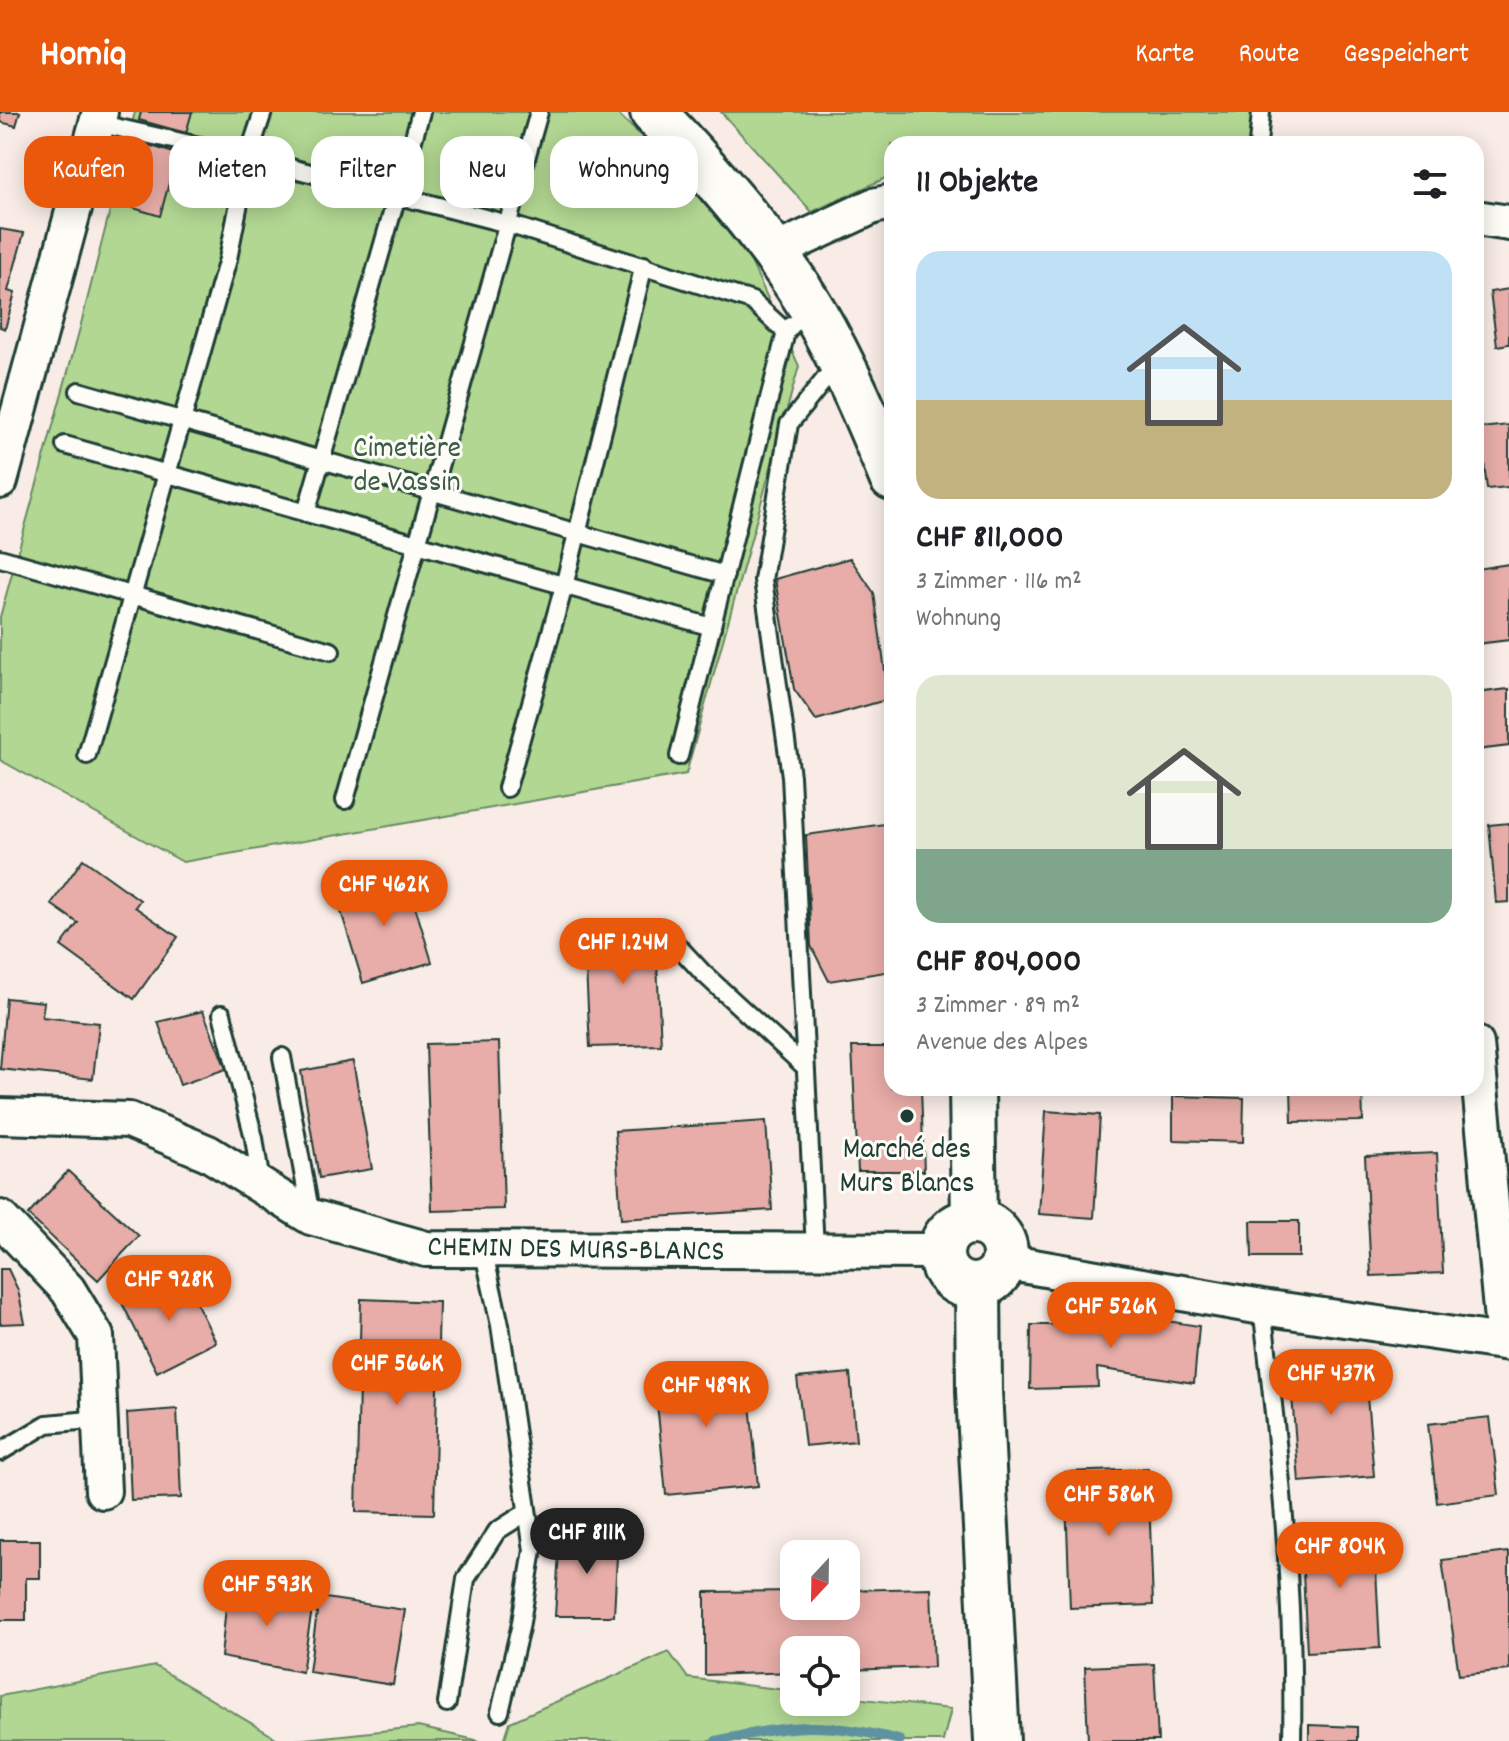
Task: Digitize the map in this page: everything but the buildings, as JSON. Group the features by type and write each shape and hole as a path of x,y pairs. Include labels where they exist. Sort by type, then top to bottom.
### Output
{"street":[{"path":"653,112 692,152 772,253 800,322 839,361 884,460"},
{"path":"0,481 98,118"},
{"path":"772,253 884,204"},
{"path":"1484,219 1509,223"},
{"path":"972,1096 974,1222"},
{"path":"997,1741 979,1391 992,1274 1002,1239 985,1224 974,1222 956,1227 943,1242 941,1251 947,1273 967,1285 992,1274 1262,1307 1506,1343 1481,1096"},
{"name":"CHEMIN DES MURS-BLANCS","path":"0,1116 129,1120 208,1153 311,1217 426,1249 941,1251"},
{"path":"0,1218 68,1290 96,1336 103,1491"}],"lane":[{"path":"255,136 263,112"},
{"path":"414,136 421,112"},
{"path":"345,800 539,112"},
{"path":"1259,136 1261,112"},
{"path":"98,118 169,136"},
{"path":"424,202 644,265 752,301 800,322 725,575 679,756"},
{"path":"87,755 228,259 238,208"},
{"path":"306,513 392,208"},
{"path":"507,788 578,534 644,265"},
{"path":"815,1249 803,1065 791,776 763,580 789,424 839,361"},
{"path":"79,391 725,575"},
{"path":"65,445 712,627"},
{"path":"0,558 331,651"},
{"path":"663,930 702,972 803,1065"},
{"path":"222,1014 254,1138 261,1186"},
{"path":"282,1057 311,1217"},
{"path":"483,1249 500,1325 533,1550 520,1628 500,1712"},
{"path":"1262,1307 1287,1527 1294,1647 1292,1741"},
{"path":"0,1452 47,1424 100,1419"},
{"path":"447,1703 466,1579 497,1531 527,1512"}],"green space":[{"name":"Cimetière de Vassin","path":"135,112 616,112 641,136 550,136 550,208 698,208 698,191 734,225 799,366 686,774 183,862 0,760 0,617 111,208 153,208 153,136 129,136"},
{"path":"721,112 1261,112 1259,136 884,136 884,179 812,212"},
{"path":"669,1652 688,1678 780,1689 780,1716 860,1716 860,1699 951,1709 943,1741 504,1741 510,1722"},
{"path":"155,1666 281,1741 0,1741 0,1696"},
{"path":"418,1727 480,1741 286,1741"}],"waterway":[{"path":"716,1741 807,1727 849,1729 899,1740"}],"place":[{"name":"Marché des Murs Blancs","path":"907,1116"}]}
